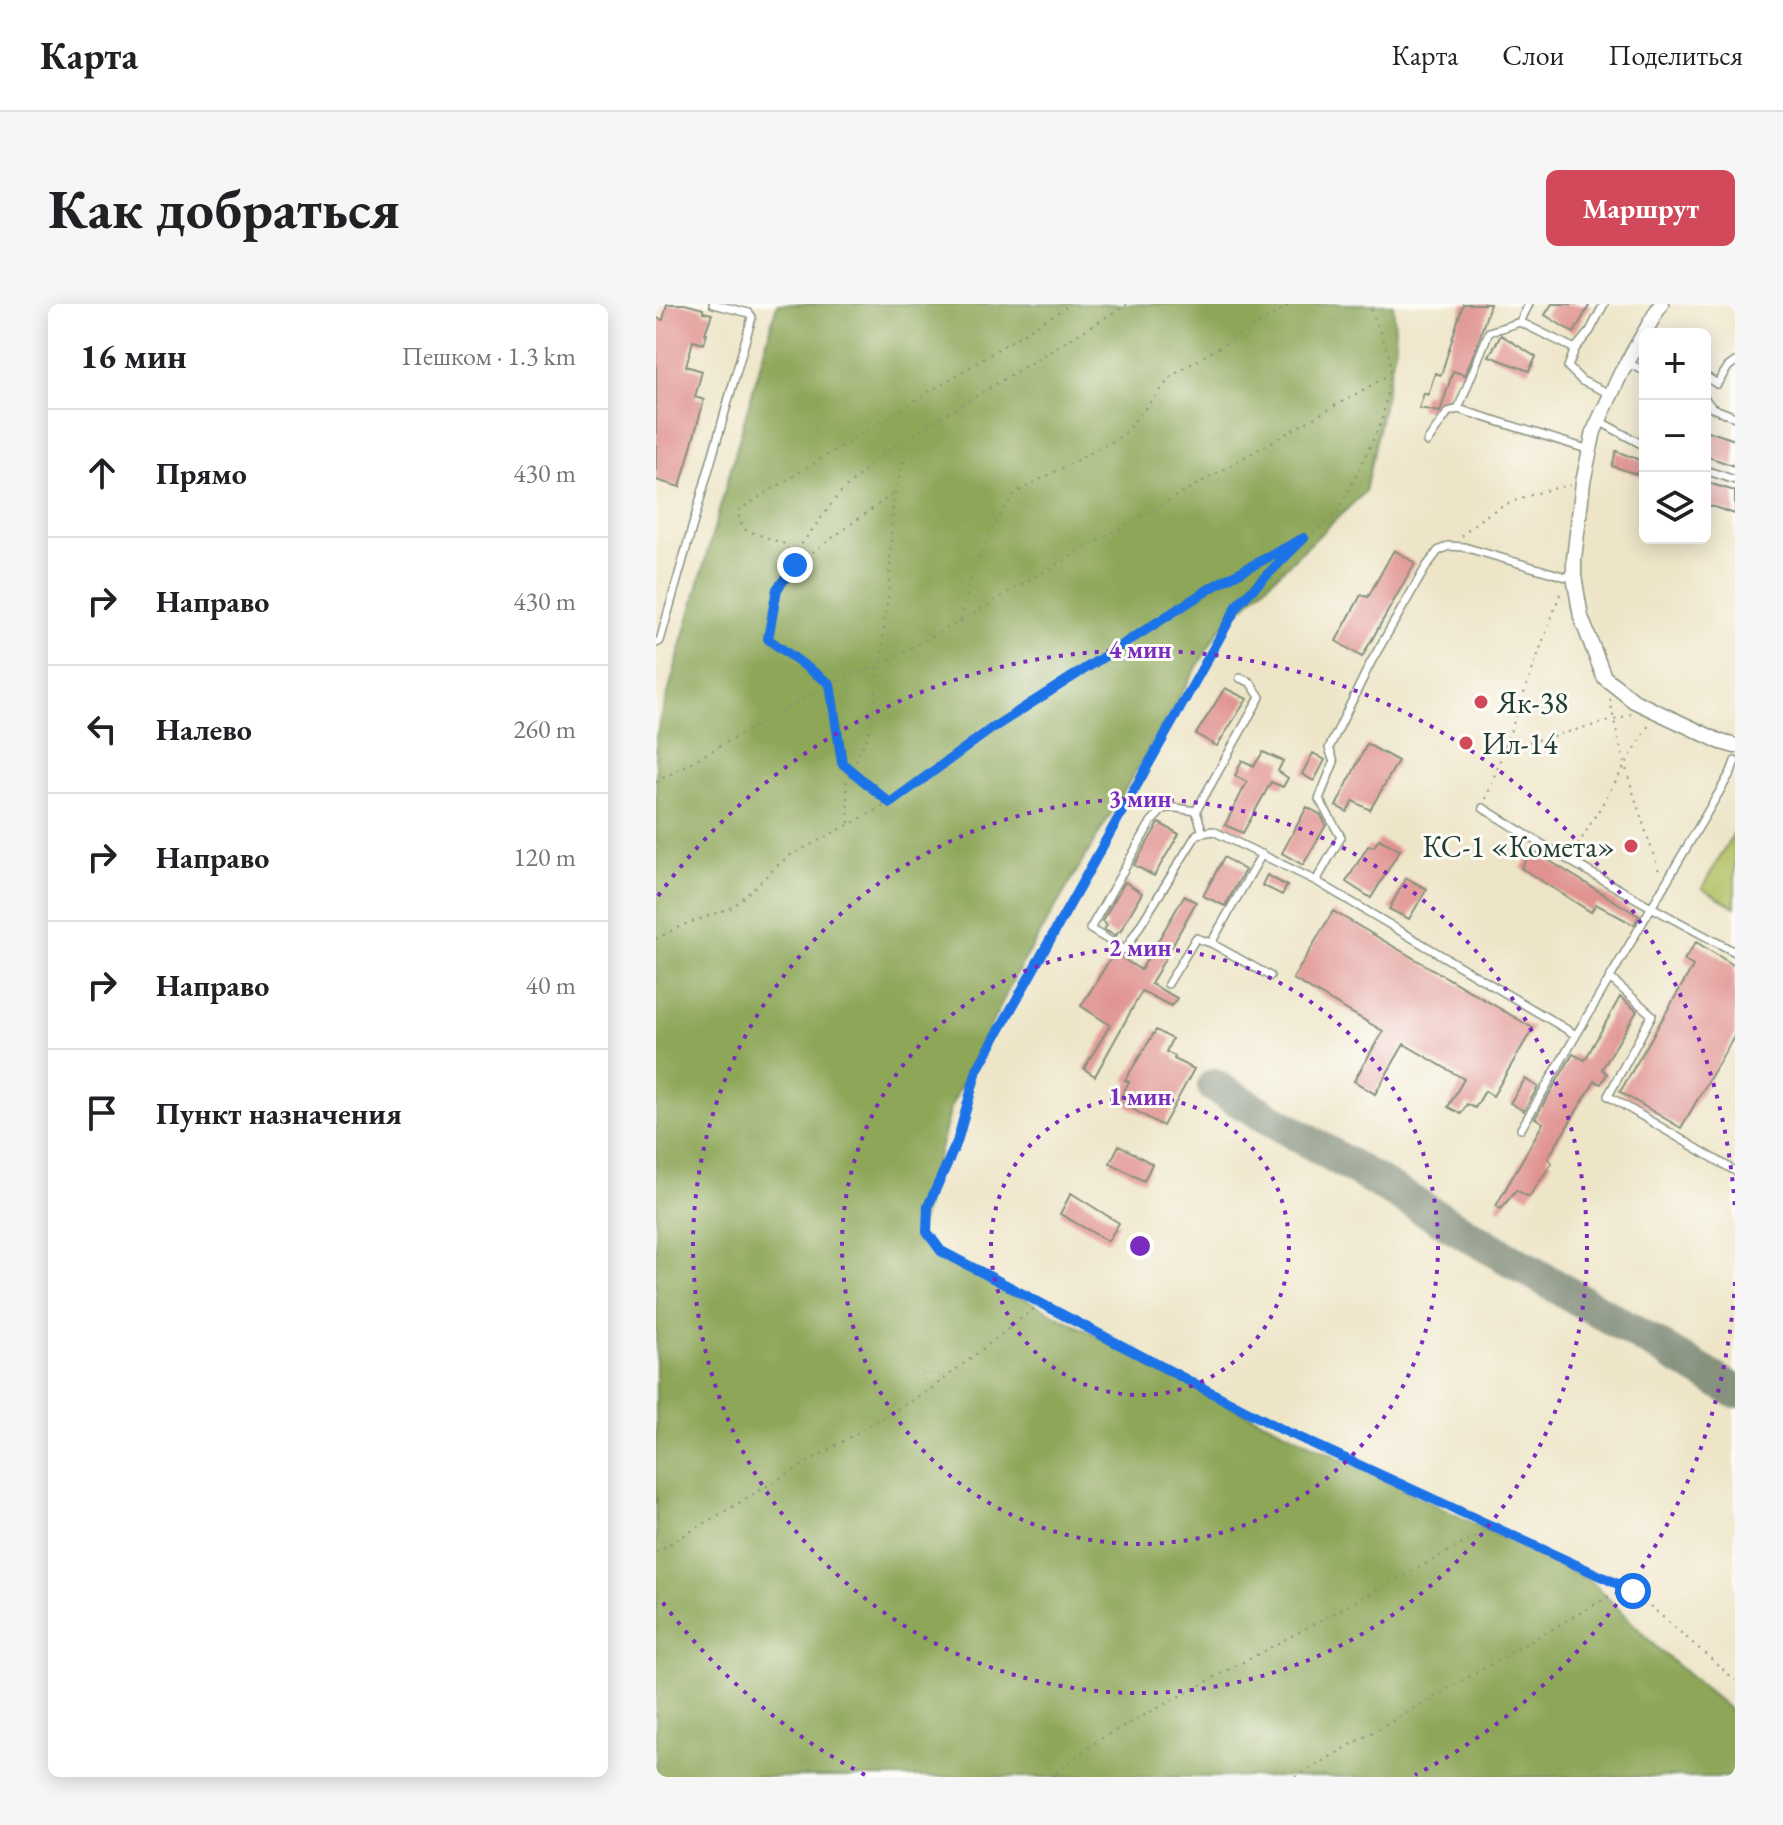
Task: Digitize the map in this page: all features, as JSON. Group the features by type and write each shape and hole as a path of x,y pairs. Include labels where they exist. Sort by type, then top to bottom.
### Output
{"street":[{"path":"1649,328 1661,304"},
{"path":"1639,345 1627,363 1594,431 1583,482 1570,576 1581,617 1604,677 1634,701 1735,746"}],"lane":[{"path":"656,643 660,641 752,317 749,313 713,304"},
{"path":"1520,322 1529,304"},
{"path":"1604,304 1590,331 1575,349 1568,367 1582,381 1611,394"},
{"path":"1458,409 1489,332 1520,322 1575,349"},
{"path":"1711,380 1717,384 1735,362"},
{"path":"1627,363 1639,368"},
{"path":"1706,400 1712,408 1735,417"},
{"path":"1427,442 1448,412 1458,409 1590,450"},
{"path":"1599,421 1639,443"},
{"path":"1711,472 1735,480"},
{"path":"1316,881 1341,837 1319,799 1334,762 1329,748 1371,662 1438,551 1454,546 1464,547 1570,576"},
{"path":"1203,833 1196,811 1260,697 1250,682 1240,678"},
{"path":"1521,1129 1735,761"},
{"path":"1196,811 1164,808 1151,822 1090,929 1125,950 1197,834 1213,831 1316,881 1576,1035"},
{"path":"1483,808 1651,908 1735,952"},
{"path":"1211,943 1262,854"},
{"path":"1168,984 1196,938 1211,943 1270,976"},
{"path":"1610,978 1652,1015 1608,1096 1735,1171"}],"path":[{"path":"795,565 785,544 743,529 737,511 1071,304"},
{"path":"792,558 839,494 877,459 1128,304"},
{"path":"961,621 974,566 998,518 1015,493 1122,436 1173,375 1291,304"},
{"path":"656,939 683,925 733,907 787,857 890,803 991,729 1201,594 1304,538 1336,516 1382,421 1390,374 1390,358 1369,304"},
{"path":"656,782 830,684 881,664 961,621 1390,374"},
{"path":"849,824 846,784 868,737 881,664 895,492 910,436"},
{"path":"1454,546 1469,528 1493,511 1545,490 1583,482"},
{"path":"890,803 842,763 830,684 768,639 777,589 795,565 895,492"},
{"path":"1304,538 1239,603 977,1070 957,1142 928,1206 927,1232 941,1251 1283,1430 1633,1591 1735,1680"},
{"path":"1483,808 1570,576"},
{"path":"1607,680 1625,765 1664,886"},
{"path":"1504,749 1652,710"},
{"path":"1569,861 1625,765 1652,710"},
{"path":"656,1552 931,1389 1040,1304"},
{"path":"1050,1777 1102,1738 1494,1527"},
{"path":"1295,1777 1611,1595 1633,1591"}],"green space":[{"path":"777,304 1393,304 1396,344 1365,492 1219,630 1015,976 952,1104 916,1242 1222,1401 1591,1581 1660,1651 1735,1714 1735,1777 656,1777 656,736"},
{"path":"1735,831 1735,907 1702,888"}],"building":[{"path":"667,304 685,304 712,314 704,344 693,341 686,366 702,371 695,397 704,400 680,487 656,480 656,318 663,320"},
{"path":"1463,304 1490,304 1465,375 1453,371 1440,412 1419,408 1424,393 1428,395 1435,373 1441,375"},
{"path":"1552,304 1590,304 1574,333 1545,315"},
{"path":"1501,335 1536,357 1529,371 1489,356"},
{"path":"1711,432 1735,440 1735,466 1711,458"},
{"path":"1616,451 1639,460 1639,475 1612,466"},
{"path":"1711,484 1735,491 1735,514 1711,506"},
{"path":"1394,550 1415,563 1362,657 1336,641 1361,595 1368,597"},
{"path":"1225,688 1247,699 1217,746 1196,734"},
{"path":"1367,744 1398,761 1370,810 1353,801 1347,812 1336,806"},
{"path":"1263,752 1283,761 1278,771 1288,778 1283,787 1271,782 1243,833 1225,825 1247,782 1235,776 1242,760 1254,766"},
{"path":"1313,753 1325,760 1314,781 1302,774"},
{"path":"1307,807 1321,815 1326,825 1303,865 1282,853"},
{"path":"1159,823 1179,834 1154,876 1134,865"},
{"path":"1379,839 1400,850 1371,898 1346,882 1368,846 1374,847"},
{"path":"1532,850 1639,916 1634,925 1596,904 1591,912 1521,868"},
{"path":"1224,857 1245,870 1225,906 1203,896"},
{"path":"1267,875 1287,886 1282,895 1262,885"},
{"path":"1406,878 1427,889 1409,919 1389,909"},
{"path":"1125,882 1142,893 1116,936 1104,930 1107,925 1102,921"},
{"path":"1184,896 1196,902 1151,984 1177,998 1171,1006 1142,991 1095,1076 1084,1069 1110,1025 1081,1006 1114,953 1141,970"},
{"path":"1333,911 1533,1028 1493,1096 1485,1091 1475,1108 1467,1104 1461,1114 1448,1107 1464,1079 1404,1044 1375,1094 1354,1081 1383,1031 1293,979"},
{"path":"1696,942 1735,966 1735,1035 1681,1128 1620,1092 1693,966 1684,960"},
{"path":"1620,997 1637,1011 1602,1069 1607,1074 1601,1084 1595,1081 1548,1158 1552,1163 1529,1197 1516,1190 1501,1209 1496,1206 1543,1123 1535,1118 1573,1054 1585,1060"},
{"path":"1156,1030 1172,1039 1166,1052 1194,1069 1163,1126 1118,1101 1129,1082 1125,1080"},
{"path":"1525,1079 1538,1087 1524,1111 1510,1103"},
{"path":"1119,1145 1152,1164 1144,1181 1110,1163"},
{"path":"1071,1193 1119,1223 1108,1241 1060,1214"}],"taxiway":[{"path":"1214,1086 1735,1391"}],"place":[{"name":"Як-38","path":"1481,702"},
{"name":"Ил-14","path":"1466,743"},
{"name":"КС-1 «Комета»","path":"1631,846"}],"route":[{"path":"795,565 777,589 768,639 830,684 842,763 890,803 991,729 1214,586 1304,538 1239,603 977,1070 957,1142 928,1206 927,1232 941,1251 1283,1430 1633,1591"}]}
